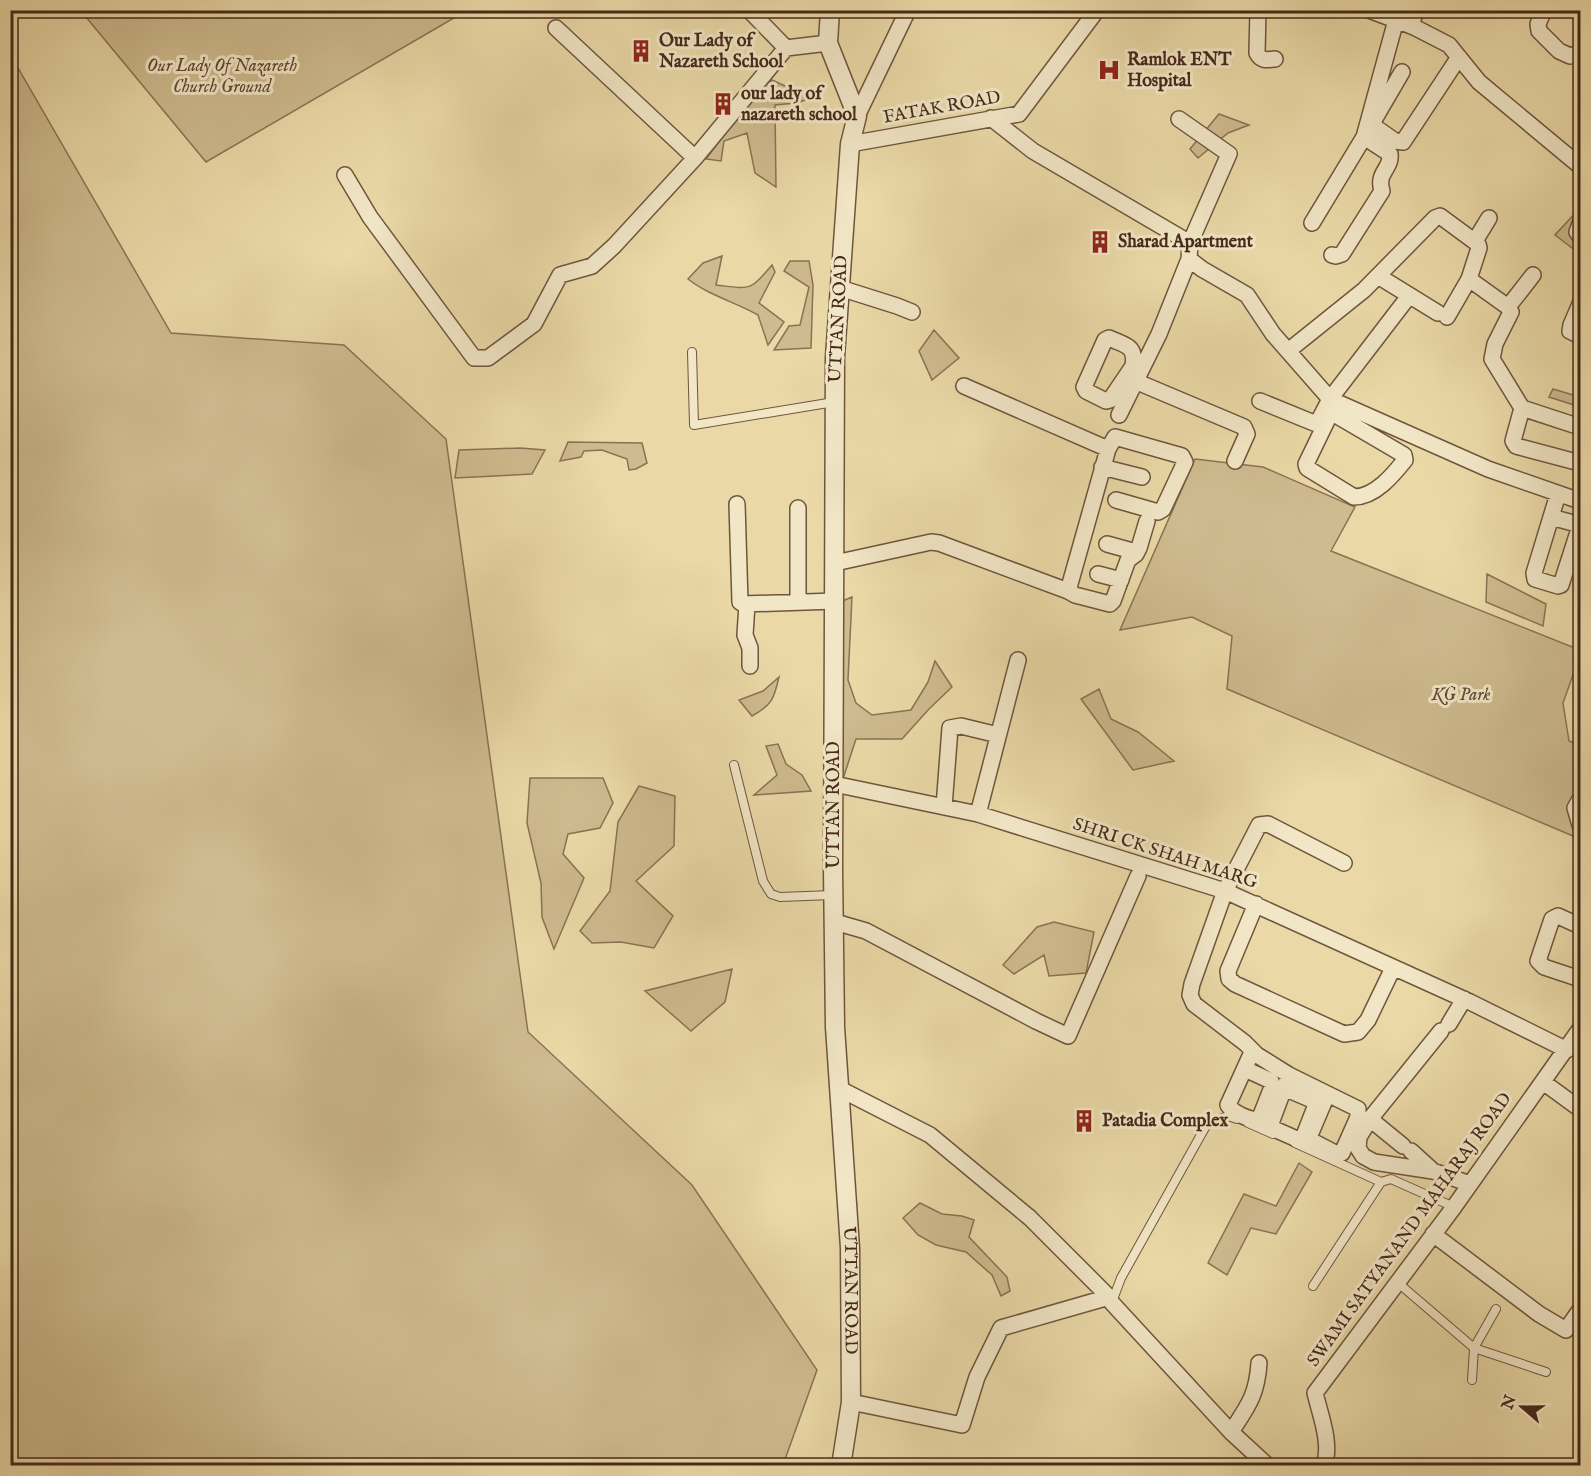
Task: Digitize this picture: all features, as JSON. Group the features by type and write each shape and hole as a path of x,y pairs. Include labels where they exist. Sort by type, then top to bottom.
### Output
{"street":[{"path":"749,10 786,48"},
{"path":"830,10 828,43 857,116"},
{"path":"857,116 908,10"},
{"name":"FATAK ROAD","path":"850,144 1019,114 1097,10"},
{"path":"1258,10 1257,53 1259,58 1264,60 1275,59"},
{"path":"1369,10 1411,26 1449,45 1479,82 1581,165"},
{"path":"1411,26 1416,10"},
{"path":"1544,10 1538,24 1539,31 1559,51 1570,56 1581,53"},
{"path":"1312,223 1364,137 1396,20"},
{"path":"556,28 695,158"},
{"path":"345,175 370,218 474,358 488,358 534,324 560,275 592,266 614,246 695,158 786,48 828,43"},
{"path":"1402,72 1374,120 1375,127 1395,141 1403,142 1459,57"},
{"name":"UTTAN ROAD","path":"841,1466 851,1402 850,1248 836,1027 834,895 835,357 850,144 857,116"},
{"path":"991,118 1033,152 1190,243"},
{"path":"1119,415 1136,372 1159,334 1189,259 1190,243 1229,154 1179,119"},
{"path":"1332,255 1342,254 1382,191 1380,176 1391,160 1390,154 1364,137"},
{"path":"1288,351 1364,290 1435,218 1440,216 1478,244 1479,248 1469,279 1442,315 1378,276"},
{"path":"1475,241 1489,218"},
{"path":"1581,224 1577,232 1581,236"},
{"path":"1189,259 1247,295 1273,334 1333,405 1404,455 1405,460 1390,478 1362,497 1354,497 1307,468 1306,464 1333,405"},
{"path":"1508,307 1533,275"},
{"path":"1469,279 1508,307 1511,312 1495,344 1492,359 1522,408 1581,427"},
{"path":"840,288 912,312"},
{"path":"1260,401 1314,423 1318,422 1333,405 1409,296"},
{"path":"1581,304 1570,325 1570,331 1581,336"},
{"path":"1136,372 1244,427 1247,434 1235,461"},
{"path":"964,386 1107,449"},
{"path":"1333,405 1488,469 1581,501"},
{"path":"1522,408 1513,441 1516,446 1581,463"},
{"path":"1068,591 1107,449 1115,437 1182,456 1185,462 1162,509 1158,512 1116,500"},
{"path":"1102,467 1143,477"},
{"path":"1551,517 1575,530 1561,585 1558,586 1535,579 1534,573 1551,517 1558,494"},
{"path":"737,504 740,602 747,604 835,601"},
{"path":"798,508 798,602"},
{"path":"836,562 931,542 939,543 1075,595 1110,604 1128,560 1137,552 1147,521"},
{"path":"1107,544 1137,552"},
{"path":"1098,574 1121,580"},
{"path":"747,604 745,634 750,648 750,666"},
{"path":"978,814 1018,660"},
{"path":"944,807 950,729 962,726 998,735"},
{"name":"SHRI CK SHAH MARG","path":"834,784 978,814 1225,891 1464,999 1567,1050"},
{"path":"1581,799 1575,808 1581,825"},
{"path":"1327,1095 1286,1081 1245,1044 1194,1004 1190,995 1225,891 1259,825 1268,824 1344,863"},
{"path":"836,922 866,931 1036,1022 1068,1036 1138,876"},
{"path":"1256,904 1228,971 1229,979 1235,984 1344,1034 1358,1032 1368,1020 1393,968"},
{"path":"1581,926 1558,916 1552,919 1538,961 1544,967 1581,979"},
{"path":"1464,999 1445,1028 1370,1119 1359,1137 1358,1148 1363,1156 1374,1162 1433,1172 1470,1184"},
{"name":"SWAMI SATYANAND MAHARAJ ROAD","path":"1324,1466 1328,1457 1315,1393 1454,1207 1581,1029"},
{"path":"1245,1069 1252,1052"},
{"path":"1543,1082 1581,1109"},
{"path":"840,1089 930,1135 1030,1218 1110,1300 1231,1432 1268,1466"},
{"path":"1370,1119 1433,1172"},
{"path":"1433,1234 1539,1314 1566,1330 1581,1310"},
{"path":"851,1402 962,1425 977,1377 1001,1328 1110,1300"},
{"path":"1231,1432 1251,1401 1257,1386 1259,1363"}],"lane":[{"path":"692,352 694,425 835,402"},
{"path":"734,765 764,880 771,894 780,897 834,895"},
{"path":"1110,1300 1207,1124 1228,1116 1381,1182"},
{"path":"1313,1286 1381,1182 1390,1179 1454,1207"},
{"path":"1397,1282 1474,1348 1546,1372"},
{"path":"1472,1380 1474,1348 1496,1309"}],"green space":[{"name":"Our Lady Of Nazareth Church Ground","path":"81,11 466,11 206,162"},
{"path":"10,54 171,333 344,345 446,439 528,1032 692,1185 817,1370 783,1465 11,1465"},
{"path":"772,80 812,98 796,103 775,105 776,187 755,173 747,133 724,141 721,161 706,159 756,92"},
{"path":"1219,114 1249,125 1228,133 1198,158 1190,149"},
{"path":"1580,208 1580,254 1555,235"},
{"path":"722,256 716,285 748,287 772,265 775,272 759,303 784,322 768,345 758,315 704,290 688,279 703,263"},
{"path":"790,261 809,261 813,285 811,348 774,350 789,326 800,325 809,287 784,271"},
{"path":"934,330 959,358 932,380 919,351"},
{"path":"1553,389 1580,397 1580,407 1549,397"},
{"path":"568,442 642,443 647,463 629,470 627,459 602,450 584,451 581,457 560,461"},
{"path":"520,448 545,450 532,474 455,478 459,450"},
{"name":"KG Park","path":"1195,459 1263,467 1355,507 1331,551 1580,650 1563,703 1569,741 1580,745 1580,839 1227,689 1232,636 1192,617 1120,630"},
{"path":"1487,574 1546,604 1543,626 1486,602"},
{"path":"852,597 848,680 856,703 872,715 911,710 928,682 935,661 952,687 902,739 856,739 841,785 840,602"},
{"path":"779,677 771,701 752,716 739,700 763,691"},
{"path":"1099,689 1111,719 1138,732 1174,761 1133,770 1081,699"},
{"path":"778,744 786,764 802,775 811,791 754,795 777,775 766,746"},
{"path":"530,778 603,778 613,803 600,828 568,834 563,854 584,878 554,949 542,917 541,883 527,823"},
{"path":"639,786 675,796 674,846 636,881 673,916 654,948 621,942 592,943 580,931 610,891 618,822"},
{"path":"1054,922 1094,932 1086,973 1049,976 1044,955 1014,974 1003,965 1037,927"},
{"path":"732,969 725,1002 691,1031 645,991"},
{"path":"1299,1163 1312,1172 1276,1234 1251,1228 1227,1275 1208,1263 1244,1194 1276,1206"},
{"path":"920,1203 942,1214 974,1220 969,1237 1007,1277 1010,1291 1001,1296 992,1275 966,1252 936,1245 918,1235 903,1218"}],"place":[{"name":"Our Lady of Nazareth School","path":"641,51"},
{"name":"Ramlok ENT Hospital","path":"1109,70"},
{"name":"our lady of nazareth school","path":"723,104"},
{"name":"Sharad Apartment","path":"1100,242"},
{"name":"Patadia Complex","path":"1084,1121"}]}
